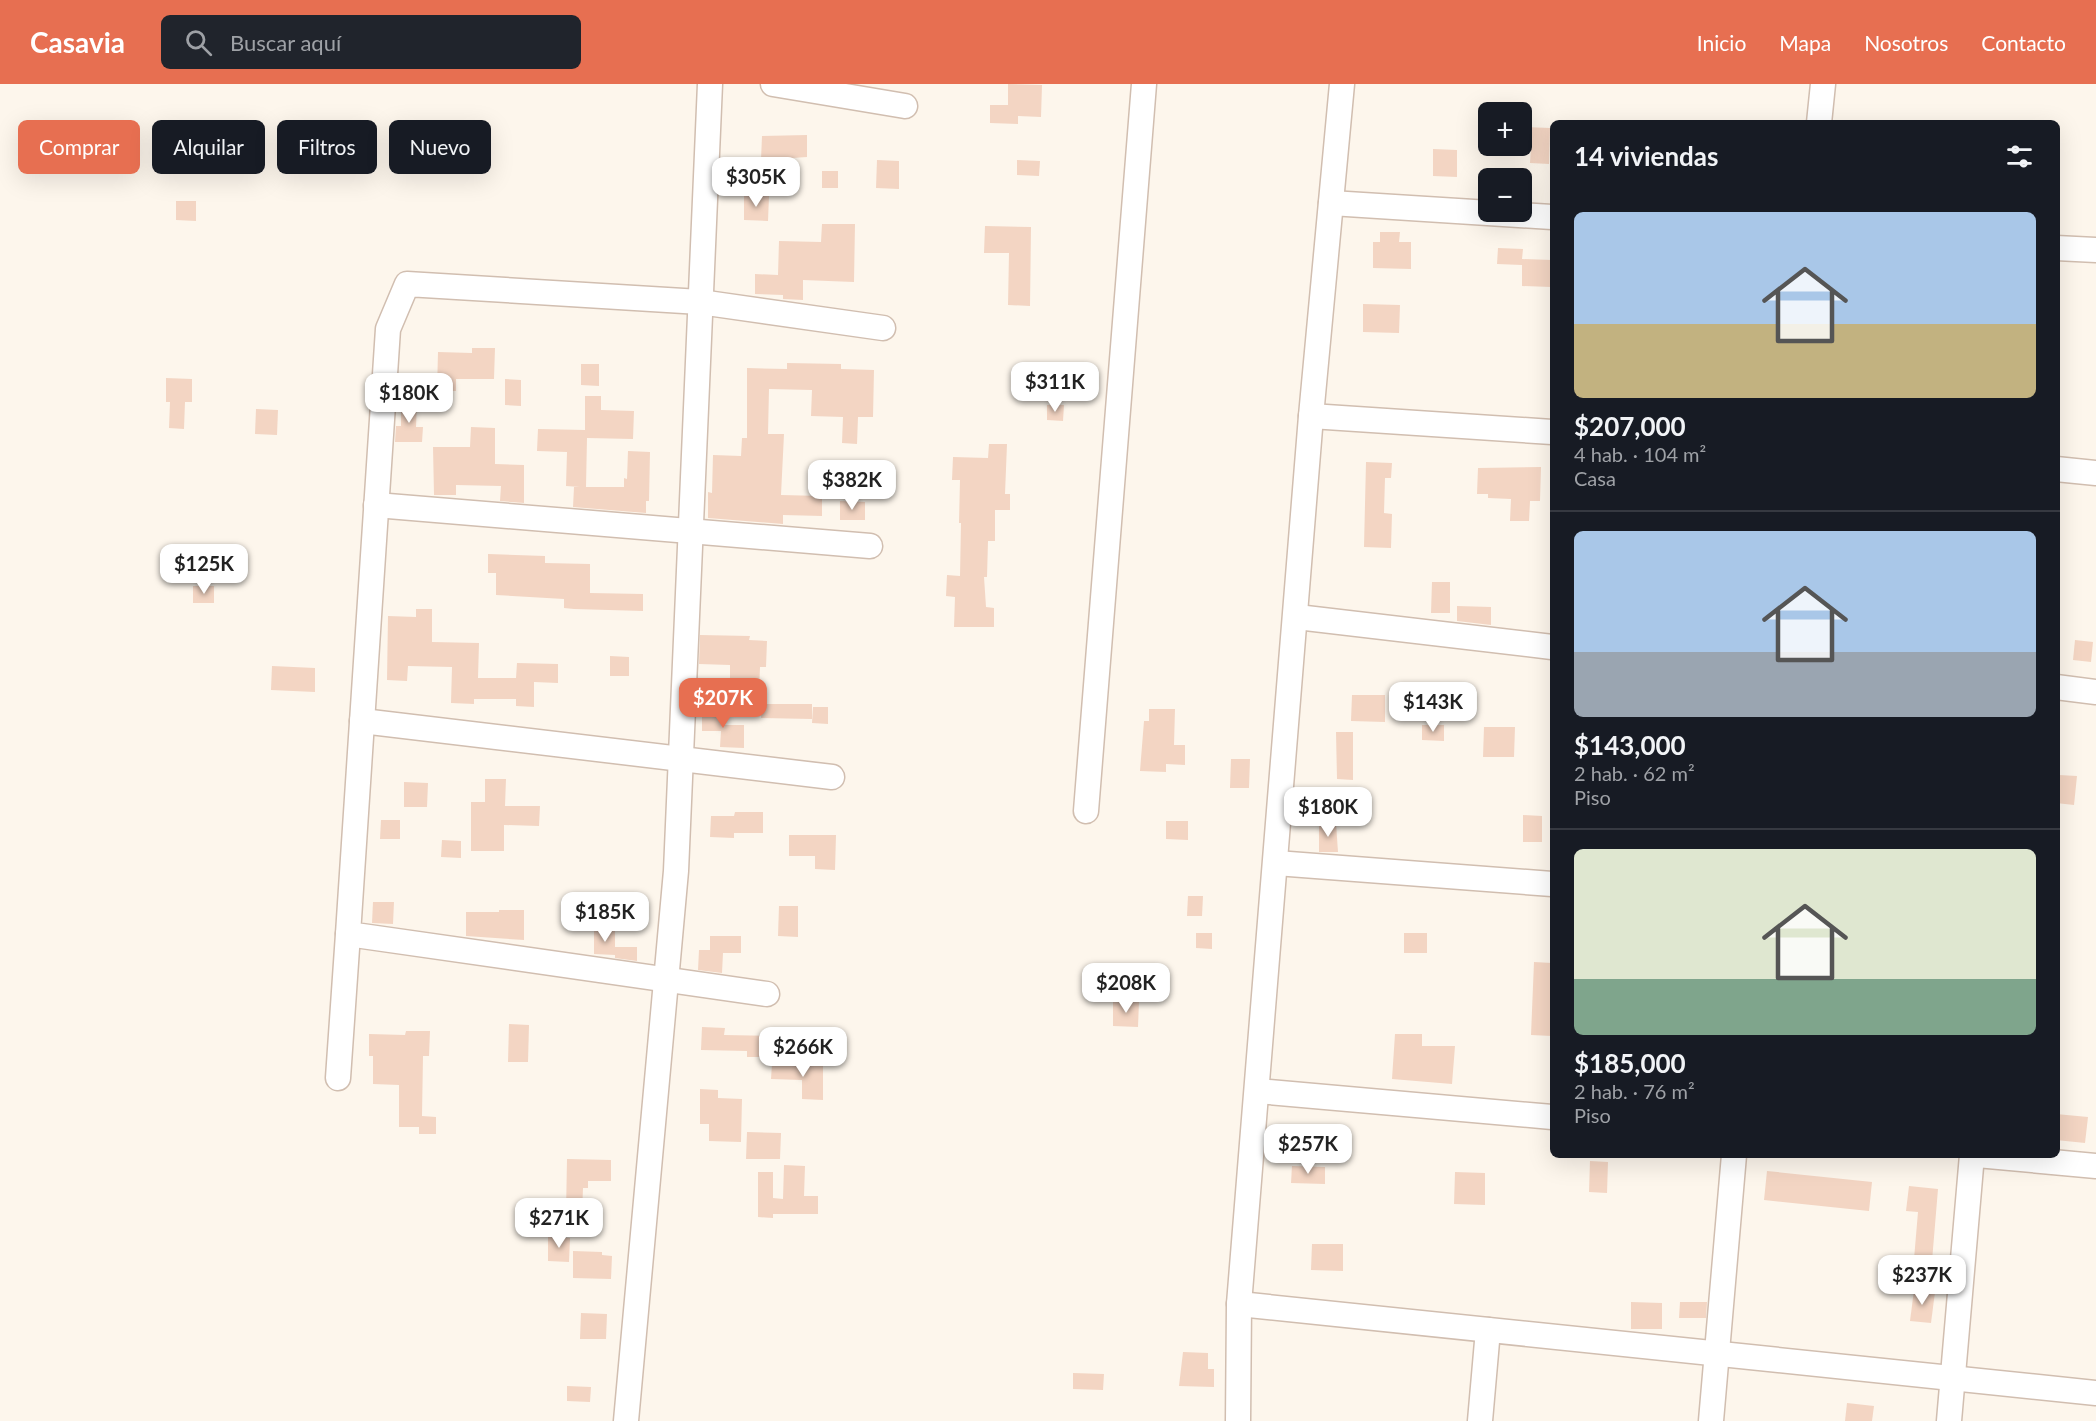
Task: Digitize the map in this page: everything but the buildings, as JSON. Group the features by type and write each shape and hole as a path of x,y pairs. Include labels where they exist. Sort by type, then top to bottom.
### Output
{"street":[{"path":"626,1421 676,871 710,84"},
{"path":"773,84 905,106"},
{"path":"1086,811 1144,84"},
{"path":"1238,1421 1239,1304 1297,617 1311,416 1342,84"},
{"path":"1819,120 1823,84"},
{"path":"1331,203 1550,217"},
{"path":"2060,248 2096,250"},
{"path":"338,1078 388,329 407,285 700,302 883,328"},
{"path":"1311,416 1550,432"},
{"path":"2060,469 2096,472"},
{"path":"376,505 690,529 870,546"},
{"path":"1297,617 1550,647"},
{"path":"2060,688 2096,692"},
{"path":"362,721 832,777"},
{"path":"1276,863 1550,884"},
{"path":"348,934 767,994"},
{"path":"1257,1091 1550,1117"},
{"path":"1711,1421 1734,1158"},
{"path":"1949,1421 1975,1158"},
{"path":"2008,1158 2096,1166"},
{"path":"1239,1304 2096,1393"},
{"path":"1480,1421 1488,1330"}]}
